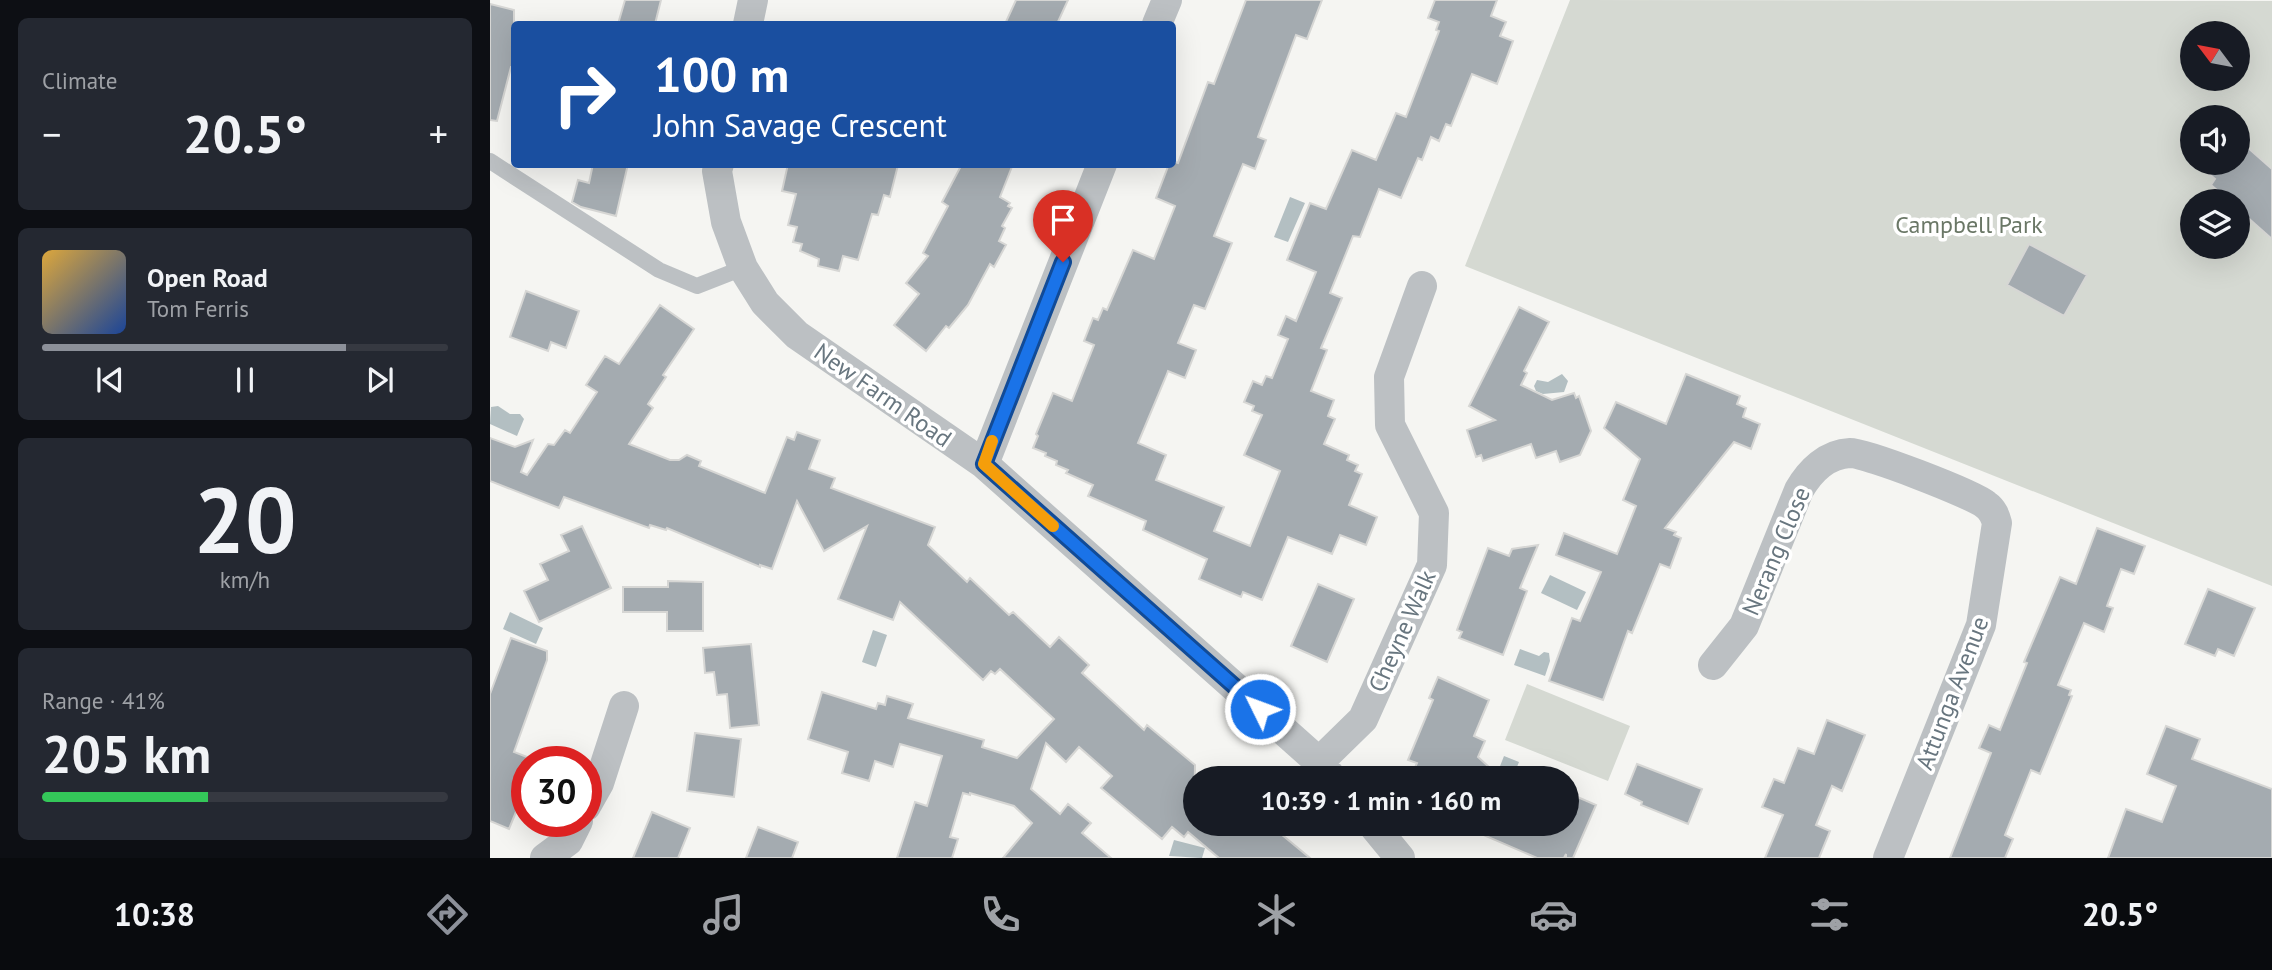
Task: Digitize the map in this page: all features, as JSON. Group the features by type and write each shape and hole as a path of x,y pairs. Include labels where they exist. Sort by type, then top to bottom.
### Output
{"street":[{"path":"749,21 753,0"},
{"path":"1158,21 1167,0"},
{"name":"New Farm Road","path":"718,168 726,222 743,268 765,303 797,335 984,464 1322,766"},
{"path":"984,464 1100,168"},
{"name":"Cheyne Walk","path":"1329,766 1363,719 1432,565 1434,513 1390,425 1389,377 1422,286"},
{"name":"Nerang Close","path":"1713,665 1744,626 1800,490 1806,478 1825,460 1849,453 1870,457 1980,501 1994,513 1997,523"},
{"name":"Attunga Avenue","path":"1888,858 1981,625 1997,523"},
{"path":"602,774 624,706"},
{"path":"1381,836 1400,858"},
{"path":"545,858 570,837"}],"lane":[{"path":"490,161 659,270 697,286 743,268"}],"green space":[{"name":"Campbell Park","path":"1570,0 2272,1 2272,586 1465,266"},
{"path":"1527,684 1630,726 1608,781 1579,769 1579,766 1570,766 1505,740"}],"shaded area":[{"path":"1290,197 1305,203 1288,242 1274,237"},
{"path":"1562,374 1568,381 1564,392 1543,394 1536,391 1534,386 1537,380 1548,382"},
{"path":"498,406 510,414 520,414 524,419 517,436 490,424 491,407"},
{"path":"1550,575 1586,592 1577,610 1541,593"},
{"path":"510,612 543,628 536,644 503,629"},
{"path":"873,630 887,635 876,667 862,662"},
{"path":"1520,649 1539,656 1544,652 1549,653 1550,661 1545,676 1514,665"},
{"path":"1504,756 1519,762 1517,766 1500,766"},
{"path":"1174,840 1205,848 1202,858 1169,856"}],"building":[{"path":"625,0 661,0 656,21 619,21"},
{"path":"1016,0 1068,0 1058,21 1006,21"},
{"path":"1246,0 1322,0 1307,39 1296,35 1258,137 1266,140 1255,169 1243,164 1214,236 1232,243 1205,309 1194,305 1178,343 1196,350 1185,378 1168,371 1138,443 1166,455 1156,480 1224,507 1214,531 1250,546 1280,471 1244,455 1262,415 1252,411 1254,406 1244,402 1253,381 1262,385 1266,376 1272,378 1288,339 1278,335 1286,316 1296,321 1316,272 1287,260 1310,203 1326,209 1352,150 1376,160 1396,113 1406,117 1439,31 1436,30 1439,22 1428,18 1435,0 1497,0 1491,16 1506,22 1500,36 1513,41 1497,84 1472,74 1451,126 1446,124 1439,141 1431,137 1422,160 1418,158 1401,198 1379,189 1360,237 1353,236 1330,293 1342,298 1321,348 1327,350 1311,391 1334,400 1328,416 1335,419 1324,444 1349,455 1347,460 1358,465 1355,471 1362,474 1349,505 1377,517 1366,545 1340,535 1332,554 1288,537 1262,600 1243,592 1241,597 1199,579 1207,559 1143,530 1146,521 1088,496 1093,485 1066,473 1068,470 1056,465 1057,461 1033,448 1053,393 1072,401 1094,345 1084,341 1093,318 1098,320 1103,308 1107,310 1133,250 1154,259 1175,206 1156,198 1167,168 1176,168 1208,82 1214,84"},
{"path":"490,4 514,10 514,21 511,21 511,67 497,121 490,120"},
{"path":"2250,150 2272,169 2272,239 2250,220 2250,189 2216,189 2211,185 2215,179 2210,175 2250,175"},
{"path":"592,168 627,168 616,216 572,202 578,180 589,183"},
{"path":"787,168 897,168 890,197 884,195 878,215 872,214 858,260 843,256 839,271 818,266 819,259 800,251 802,244 793,242 797,227 788,225 796,194 782,191"},
{"path":"960,168 1011,168 1000,197 1010,203 1008,206 1012,208 1002,226 1005,228 999,241 1006,245 994,267 990,264 968,305 926,351 894,325 919,294 906,283 928,256 923,253 948,206 942,202"},
{"path":"2029,244 2087,275 2064,316 2007,285"},
{"path":"526,291 579,311 566,348 551,342 548,351 510,337"},
{"path":"660,305 694,329 663,375 666,377 648,404 653,408 629,444 670,460 679,460 687,455 701,461 699,466 765,493 787,437 794,440 797,432 820,440 809,469 835,478 831,488 935,527 928,545 967,582 970,578 1009,615 1013,612 1050,647 1059,637 1089,665 1082,673 1144,730 1147,725 1195,765 1183,766 1184,837 1172,827 1162,839 1101,788 1112,776 1079,747 1066,762 1046,743 1031,789 1060,814 1068,804 1091,823 1082,833 1111,858 1003,858 1032,823 1014,806 963,793 950,837 958,839 952,858 897,858 915,802 927,806 942,756 900,744 893,767 875,761 869,781 842,773 848,752 808,739 822,692 876,709 878,703 885,705 887,696 913,704 908,718 984,740 982,747 1017,758 1054,719 1000,669 995,674 991,671 983,680 900,602 893,620 838,599 867,526 824,551 797,501 772,569 760,567 667,528 666,530 650,525 649,528 564,497 559,508 490,481 490,438 515,447 533,440 521,472 527,475 548,444 554,445 565,430 570,433 597,392 586,385 605,356 619,364"},
{"path":"1519,307 1549,322 1524,371 1527,373 1521,385 1552,400 1574,393 1576,398 1579,396 1591,431 1580,455 1560,462 1556,451 1536,458 1531,444 1483,461 1481,455 1476,457 1467,430 1495,420 1469,406"},
{"path":"1686,374 1740,396 1737,404 1746,408 1743,417 1760,424 1751,449 1734,442 1665,528 1676,532 1674,535 1681,538 1670,568 1660,564 1632,633 1628,631 1603,700 1549,681 1572,618 1580,621 1601,572 1556,555 1564,533 1617,554 1636,506 1623,500 1640,459 1604,428 1616,402 1666,424"},
{"path":"582,526 611,588 539,622 524,591 548,580 540,564 569,551 561,535"},
{"path":"2097,528 2145,546 2134,574 2121,569 2107,606 2113,608 2104,632 2084,623 2058,685 2071,690 2069,695 2072,696 2040,774 2031,770 2005,835 2013,839 2005,858 1950,858 1991,753 1979,748 1989,725 2000,730 2027,663 2024,662 2060,577 2076,584"},
{"path":"1538,545 1520,588 1527,591 1503,655 1459,638 1462,632 1457,630 1488,548 1509,556 1512,549"},
{"path":"668,581 703,582 703,631 667,631 667,612 623,612 623,587 668,587"},
{"path":"1318,584 1354,599 1327,662 1291,646"},
{"path":"2208,589 2255,608 2234,656 2218,649 2215,656 2185,644"},
{"path":"511,638 547,651 547,660 516,746 511,746 509,829 490,821 490,694"},
{"path":"751,644 759,725 730,728 727,694 717,695 714,672 705,673 703,648"},
{"path":"1438,677 1489,700 1474,736 1485,741 1478,757 1488,766 1416,766 1417,763 1408,760 1433,700 1429,698"},
{"path":"1827,720 1865,735 1842,791 1832,786 1816,825 1830,831 1819,858 1765,858 1783,815 1762,807 1774,779 1784,783 1798,748 1814,754"},
{"path":"2166,726 2200,739 2192,759 2272,789 2272,858 2108,858 2126,809 2162,822 2176,786 2147,774"},
{"path":"695,733 741,739 734,797 687,791"},
{"path":"1637,764 1702,789 1688,824 1641,805 1642,802 1625,794"},
{"path":"1579,798 1596,805 1573,858 1566,858 1566,854 1564,858 1537,858 1486,836 1579,836"},
{"path":"652,812 690,828 678,858 633,858"},
{"path":"758,827 798,842 792,858 746,858"},
{"path":"1193,836 1283,836 1310,858 1219,858"}],"slow traffic":[{"path":"992,441 984,464 1053,526"}],"route":[{"path":"1063,262 984,464 1260,709"}]}
